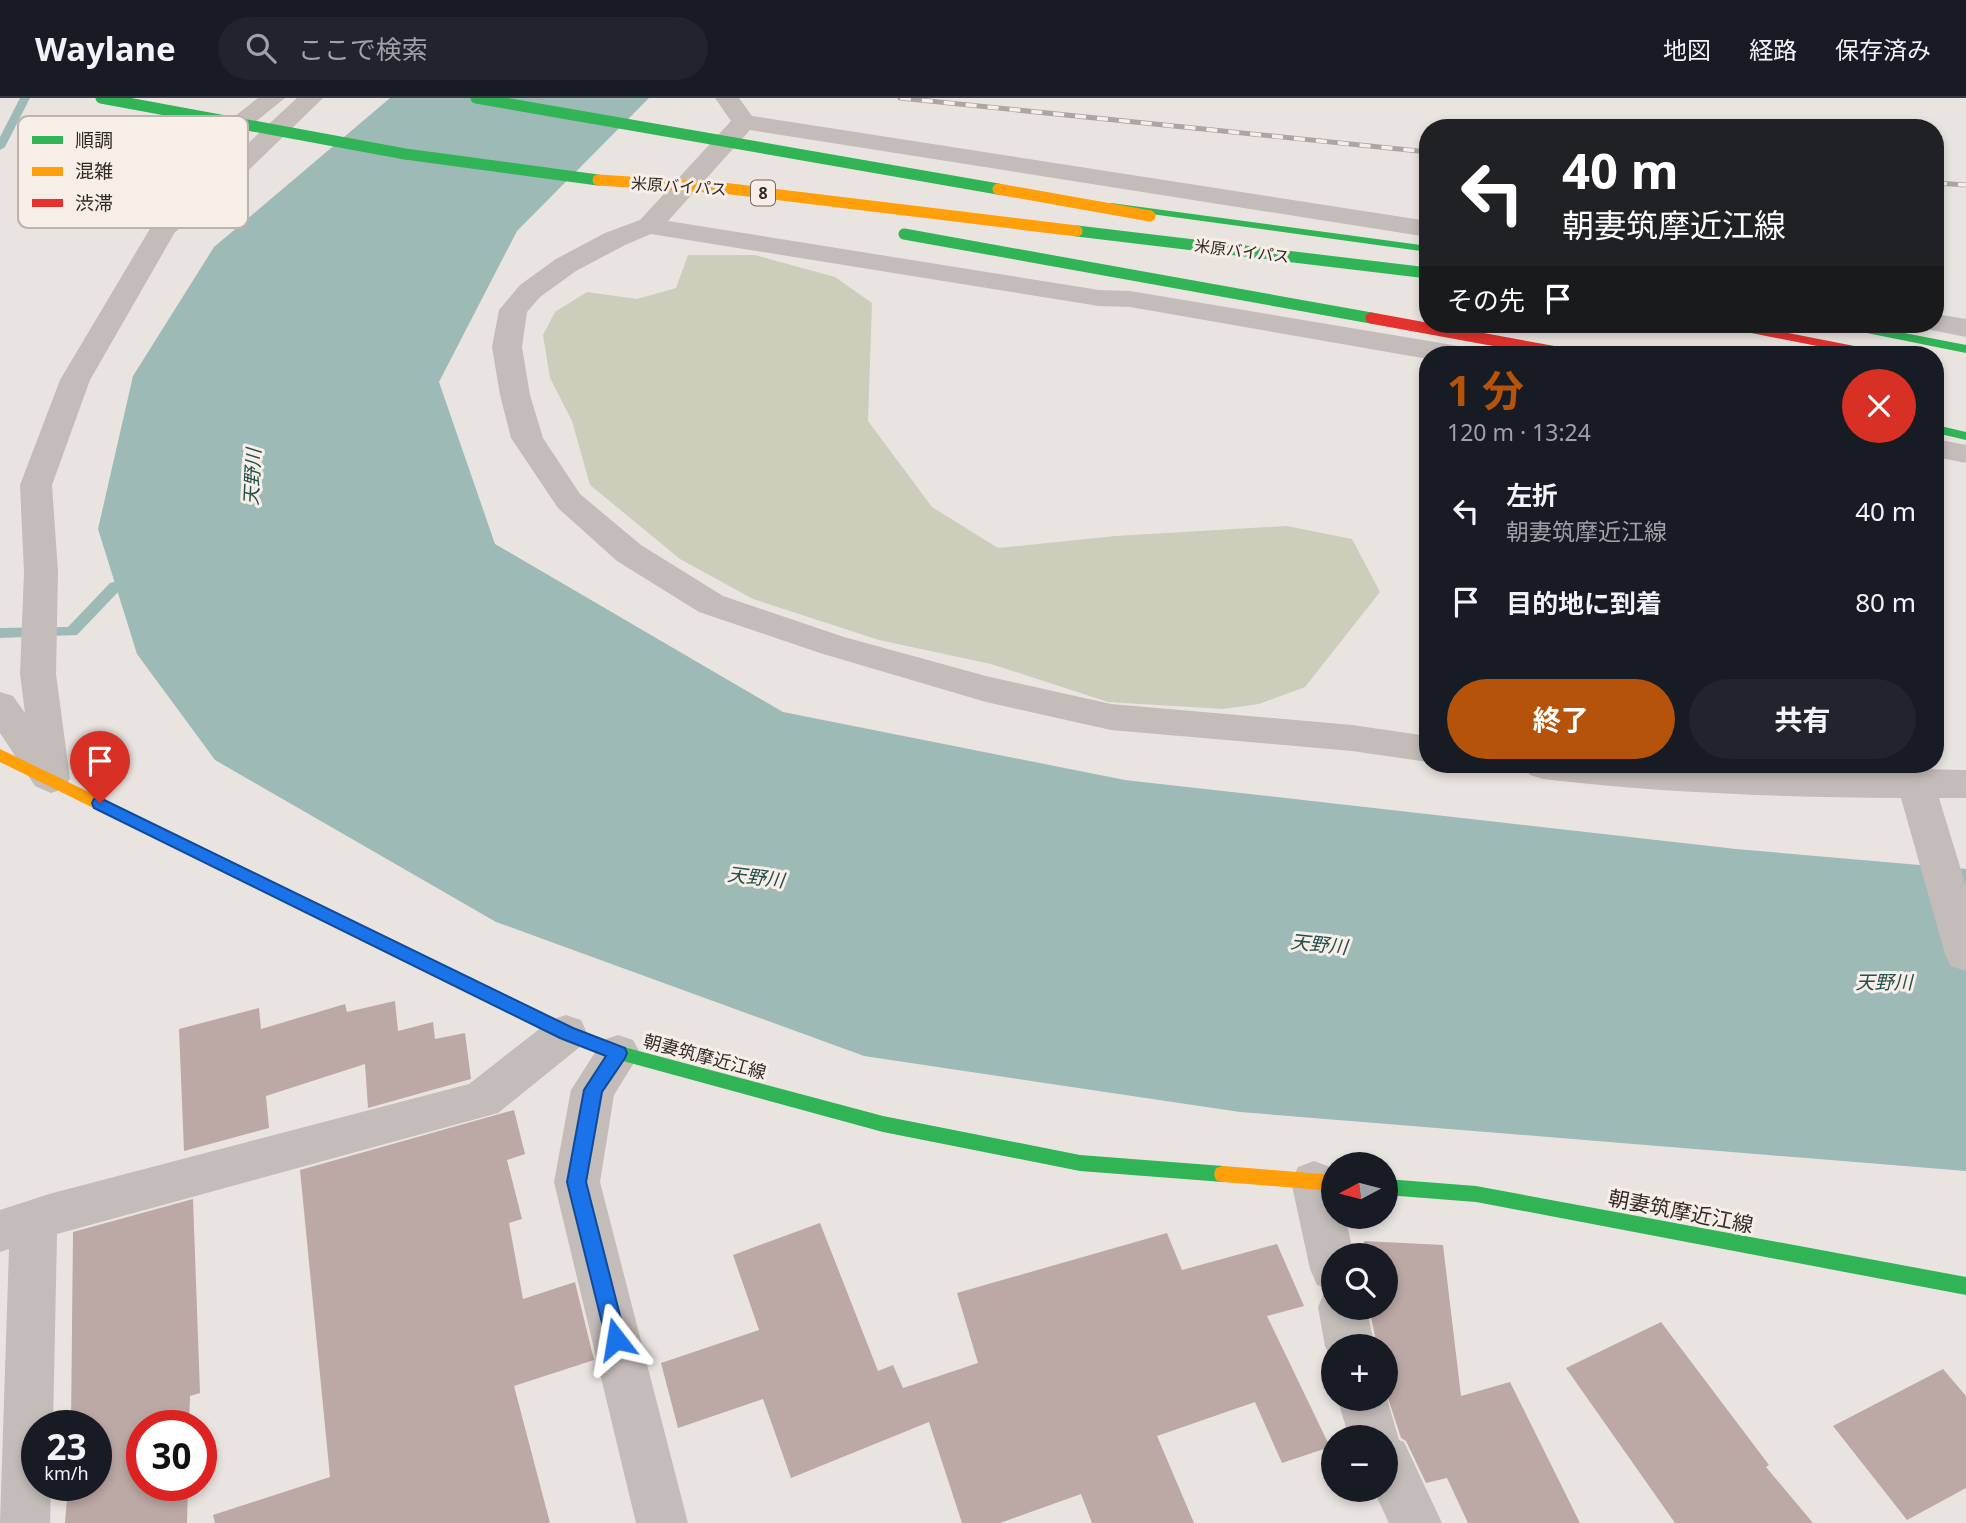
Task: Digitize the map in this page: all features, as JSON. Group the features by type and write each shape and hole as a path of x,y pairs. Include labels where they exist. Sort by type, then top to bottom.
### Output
{"main road":[{"name":"米原バイパス","path":"100,98 198,116"},
{"name":"米原バイパス","path":"477,98 1054,198 1419,270"},
{"name":"米原バイパス","path":"248,125 405,154 602,181 723,188 1419,271"},
{"path":"602,181 766,210"},
{"path":"1054,198 1419,248"},
{"path":"886,231 1419,327"},
{"path":"1451,333 1523,346"},
{"path":"1771,333 1835,346"},
{"path":"1887,333 1966,349"},
{"path":"1944,431 1966,436"},
{"name":"朝妻筑摩近江線","path":"0,755 566,1033 618,1053 883,1124 1080,1163 1321,1182"},
{"name":"朝妻筑摩近江線","path":"1398,1188 1476,1194 1966,1286"}],"street":[{"path":"248,117 273,98"},
{"path":"248,157 311,98"},
{"path":"649,226 736,110 1419,227"},
{"path":"1419,348 1130,299 1099,298 649,226 615,239 566,265 530,291 513,310 507,347 515,395 527,438 569,501 629,553 711,604 780,629 986,689 1111,718 1352,738 1419,748"},
{"path":"51,779 38,674 41,572 36,485 75,380 162,228"},
{"path":"1944,324 1966,328"},
{"path":"1944,450 1966,454"},
{"path":"0,705 51,779"},
{"path":"1601,773 1686,780 1966,784"},
{"path":"1916,784 1966,954"},
{"path":"24,1523 17,1226 482,1100 566,1033"},
{"path":"618,1053 593,1090 577,1182 662,1523"},
{"path":"1398,1485 1416,1523"}],"green space":[{"path":"688,255 755,255 835,277 872,303 868,421 932,507 998,548 1115,536 1287,526 1352,539 1380,592 1305,687 1259,704 1223,709 1108,702 991,664 879,640 753,599 680,559 590,485 572,421 550,378 543,335 555,312 587,292 637,299 676,288"}],"water":[{"name":"天野川","path":"390,98 649,98 517,231 439,382 495,544 783,712 1125,780 1736,849 1966,869 1966,1171 1240,1112 864,1056 496,922 215,760 137,654 98,529 133,376 214,247 236,228 248,228 248,218"}],"building":[{"path":"395,1001 398,1031 433,1022 435,1039 465,1033 471,1079 368,1108 365,1064 266,1096 269,1128 184,1151 179,1029 259,1008 261,1029 345,1004 347,1012"},
{"path":"514,1110 525,1154 507,1160 522,1219 509,1223 523,1299 575,1282 594,1360 514,1386 550,1523 215,1523 213,1515 330,1477 300,1170"},
{"path":"193,1199 200,1393 190,1396 190,1410 126,1410 126,1501 188,1501 187,1523 65,1523 67,1501 112,1501 112,1410 71,1410 73,1232"},
{"path":"820,1223 878,1371 893,1365 903,1388 978,1363 957,1293 1167,1233 1182,1270 1277,1244 1304,1306 1267,1316 1321,1428 1321,1450 1282,1463 1255,1402 1157,1436 1194,1523 1092,1523 1081,1494 1000,1523 962,1523 929,1422 791,1478 763,1399 678,1428 661,1363 759,1330 733,1255"},
{"path":"1364,1241 1443,1245 1461,1396 1510,1382 1580,1523 1468,1523 1447,1478 1426,1483 1406,1441 1401,1438 1392,1411 1398,1411 1398,1334 1375,1334 1372,1320 1398,1320 1398,1243"},
{"path":"1661,1322 1769,1465 1766,1467 1813,1523 1675,1523 1566,1368"},
{"path":"1943,1369 1966,1396 1966,1488 1907,1520 1833,1426"}],"waterway":[{"path":"0,147 25,98"},
{"path":"0,633 72,632 115,586 134,582"}],"railway":[{"path":"900,98 1419,151"},
{"path":"1944,184 1966,185"}],"traffic: fast":[{"path":"101,98 199,116"},
{"path":"476,98 998,189"},
{"path":"248,125 405,154 598,180"},
{"path":"1111,206 1419,248"},
{"path":"1077,231 1419,272"},
{"path":"904,234 1371,318"},
{"path":"1887,333 1966,349"},
{"path":"1944,431 1966,436"},
{"path":"414,958 566,1033 618,1053 883,1124 1080,1163 1223,1174"},
{"path":"1398,1188 1476,1194 1966,1286"}],"traffic: slow":[{"path":"598,180 723,188 1077,231"},
{"path":"998,189 1150,216"},
{"path":"0,755 414,958"},
{"path":"1223,1174 1321,1182"}],"traffic: jam":[{"path":"1371,318 1419,327"},
{"path":"1453,333 1524,346"},
{"path":"1771,333 1835,346"}],"route":[{"path":"100,803 566,1033 618,1053 593,1090 577,1182 616,1339"}]}
